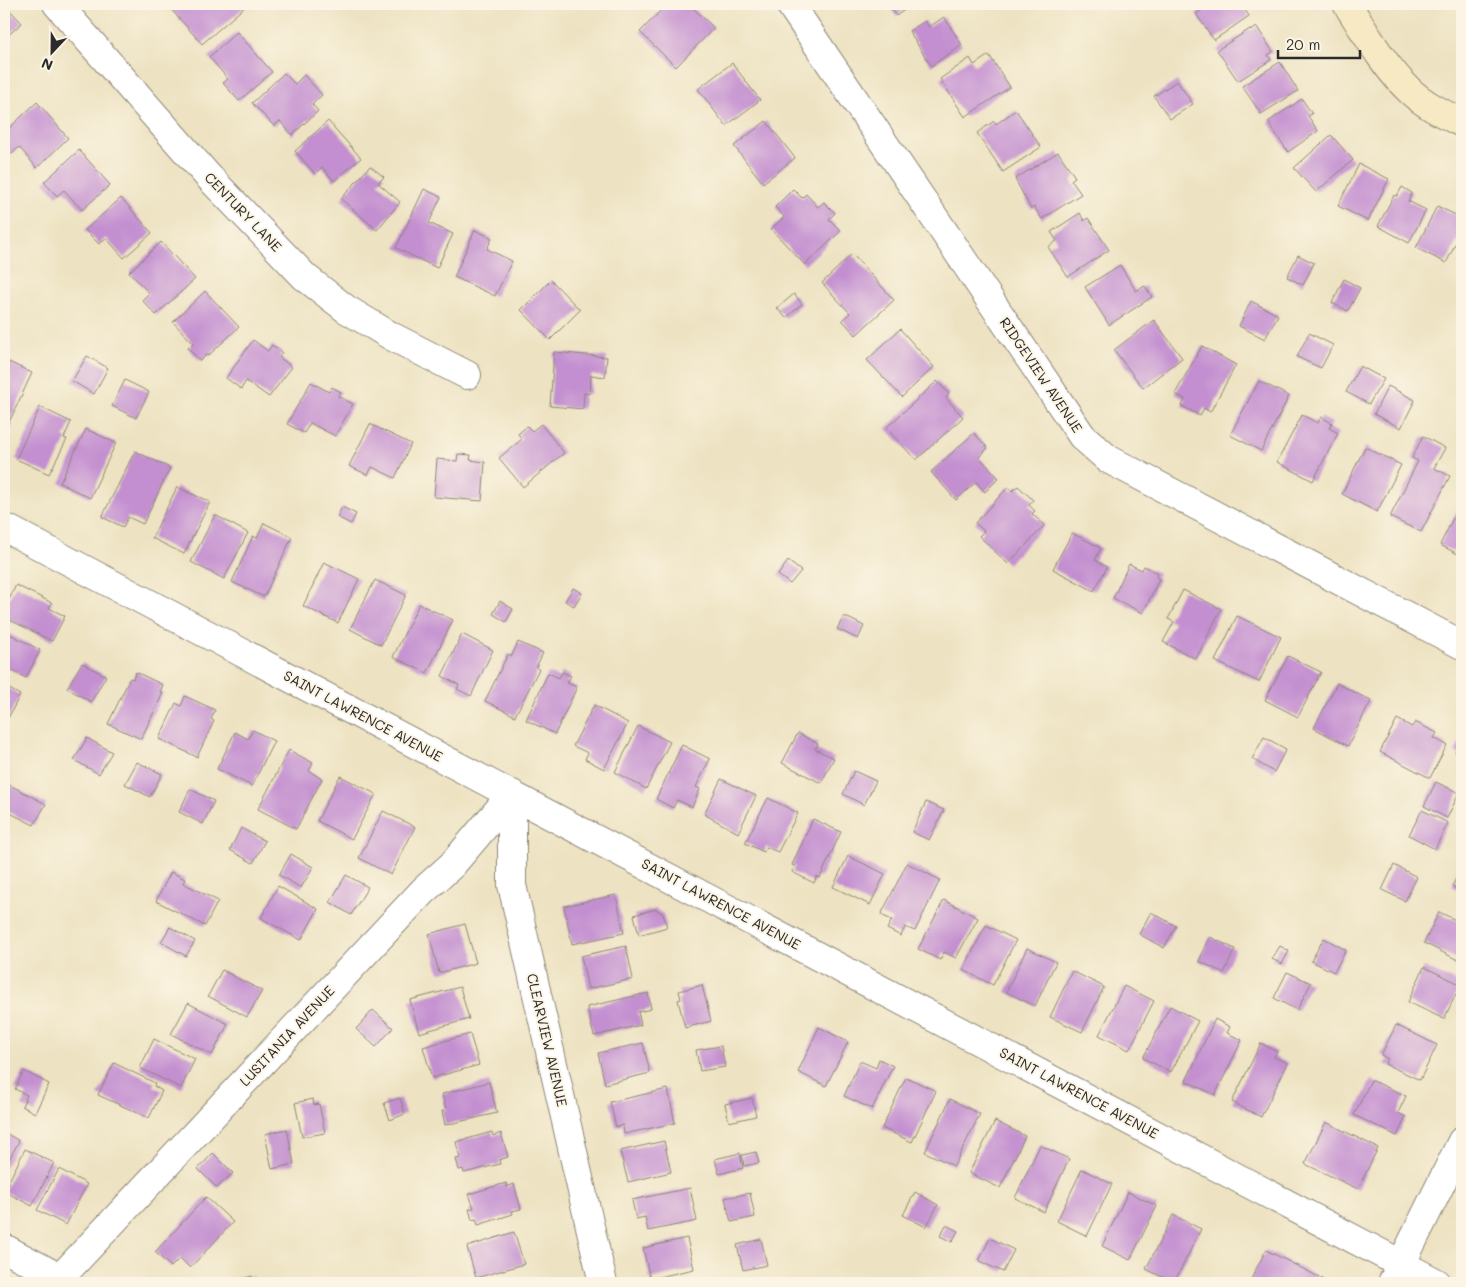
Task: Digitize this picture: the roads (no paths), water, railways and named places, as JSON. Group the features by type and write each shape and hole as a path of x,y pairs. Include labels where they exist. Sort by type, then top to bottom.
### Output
{"street":[{"name":"CENTURY LANE","path":"57,4 207,175 305,277 361,318 467,375"},
{"name":"RIDGEVIEW AVENUE","path":"790,4 1082,436 1108,459 1462,645"},
{"path":"1347,4 1389,68 1411,91 1437,110 1462,124"},
{"name":"SAINT LAWRENCE AVENUE","path":"4,528 512,794 1396,1274 1437,1283"},
{"name":"LUSITANIA AVENUE","path":"63,1280 423,891 452,864 512,794"},
{"name":"CLEARVIEW AVENUE","path":"512,794 512,885 603,1283"},
{"path":"1396,1274 1462,1141"},
{"path":"4,1248 63,1280"}]}
